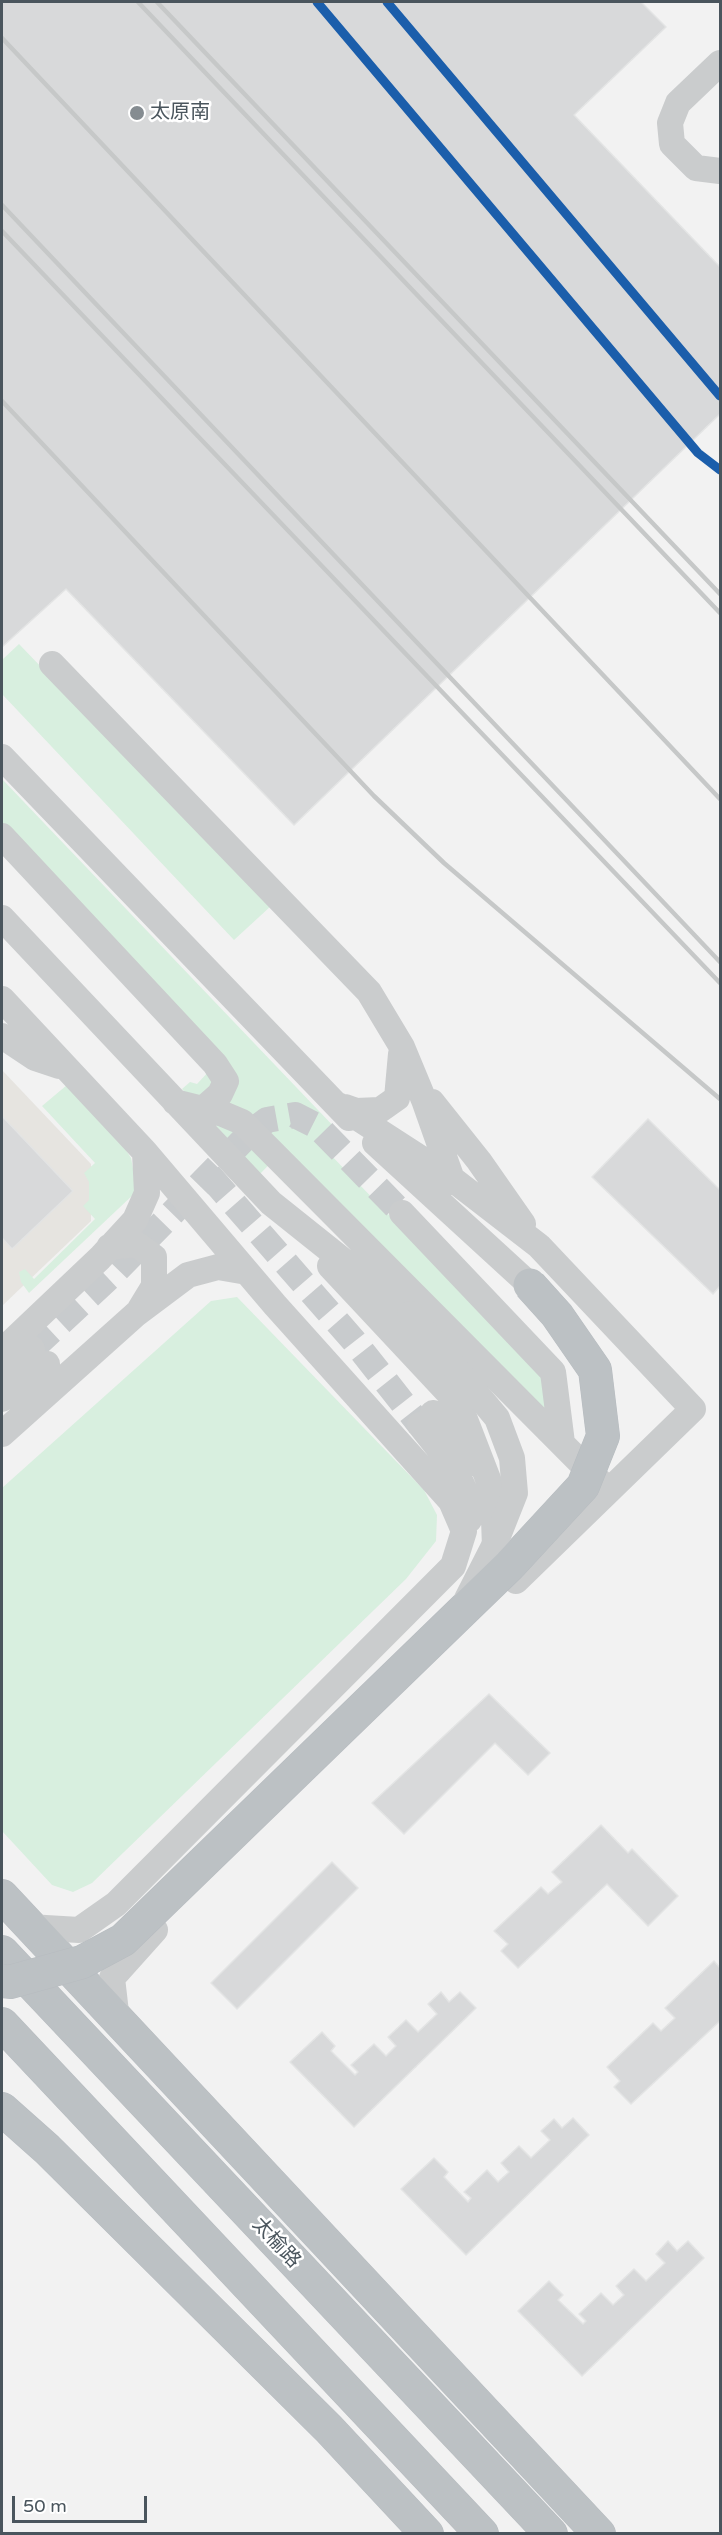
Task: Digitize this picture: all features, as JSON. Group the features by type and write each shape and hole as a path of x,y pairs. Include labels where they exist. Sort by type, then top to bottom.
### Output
{"highway":[{"path":"2,1981 10,1982 82,1962 123,1940 510,1565 583,1486 603,1436 595,1370 558,1316 530,1285"},
{"path":"2,1896 600,2534"},
{"name":"太榆路","path":"2,1952 551,2534"},
{"path":"2,2024 482,2534"},
{"path":"170,2077 358,2330"},
{"path":"2,2109 47,2149 351,2452 426,2534"},
{"path":"262,2298 351,2452"}],"street":[{"path":"720,63 678,103 670,123 672,144 696,168 720,171"},
{"path":"52,664 369,992 402,1047 417,1082 470,1230"},
{"path":"2,757 369,1137 530,1285"},
{"path":"2,836 215,1064 226,1081 220,1094 202,1110"},
{"path":"2,918 459,1404 493,1492 497,1598"},
{"path":"2,999 145,1152 247,1272 451,1500 467,1524"},
{"path":"2,1036 35,1058 66,1068"},
{"path":"338,1105 356,1111 380,1110 397,1098 402,1047"},
{"path":"117,2021 112,1978 137,1948 693,1409 539,1246 479,1161 417,1082"},
{"path":"175,1102 223,1114 242,1122 609,1490"},
{"path":"338,1105 451,1178 539,1246"},
{"path":"2,1351 135,1220 147,1193 145,1152"},
{"path":"273,1152 497,1418 512,1458 515,1493 494,1546 458,1615"},
{"path":"271,1203 410,1314"},
{"path":"530,1285 402,1213 553,1372 562,1443"},
{"path":"109,1247 136,1244 154,1257 154,1286 136,1314"},
{"path":"2,1434 136,1314 188,1275 218,1267 247,1272"},
{"path":"2,1375 39,1356 2,1399"},
{"path":"29,1927 79,1930 116,1904 453,1566 467,1524 468,1498 455,1469 426,1419"}],"shaded area":[{"path":"2,1070 91,1164 91,1221 2,1306"}],"green space":[{"path":"19,644 271,906 234,940 2,694 2,660"},
{"path":"2,779 339,1132 324,1148 546,1377 551,1426 284,1149 260,1174 182,1089 190,1082 197,1084 223,1056 2,824"},
{"path":"67,1085 126,1150 131,1158 136,1184 135,1193 29,1293 21,1282 19,1272 25,1269 34,1279 95,1219 83,1206 89,1200 89,1182 84,1173 95,1163 42,1106"},
{"path":"237,1297 424,1490 437,1515 436,1541 406,1579 92,1883 73,1892 52,1885 2,1831 2,1488 211,1301"}],"building":[{"path":"2,2 641,2 666,27 574,115 720,267 720,414 294,825 66,589 2,647"},
{"path":"2,1116 73,1191 12,1249 2,1238"},
{"path":"648,1119 720,1190 720,1286 713,1294 592,1177"},
{"path":"489,1694 550,1753 528,1775 495,1743 404,1834 372,1803"},
{"path":"601,1825 628,1853 632,1849 678,1896 648,1926 607,1884 518,1968 501,1951 508,1944 494,1931 541,1887 548,1894 562,1882 552,1872"},
{"path":"332,1862 358,1888 237,2009 211,1983"},
{"path":"714,1961 720,1968 720,2021 631,2104 614,2087 620,2081 607,2067 653,2023 661,2031 675,2018 665,2008"},
{"path":"441,1992 449,2002 460,1992 476,2008 354,2127 290,2062 322,2032 335,2046 331,2051 355,2075 358,2072 351,2065 374,2044 386,2056 396,2046 388,2037 406,2020 418,2032 437,2014 428,2004"},
{"path":"573,2118 589,2135 466,2255 401,2189 434,2158 448,2172 444,2177 468,2202 471,2198 464,2192 487,2170 498,2182 509,2172 501,2163 519,2146 531,2158 550,2140 541,2131 554,2119 562,2128"},
{"path":"668,2241 677,2251 688,2241 704,2258 582,2376 518,2311 549,2281 563,2295 558,2300 583,2324 586,2321 579,2314 601,2293 613,2305 624,2295 616,2286 634,2269 646,2281 665,2263 656,2254"}],"tunnel":[{"path":"32,1349 115,1272 251,1132 267,1120 295,1115 317,1126 402,1213"},
{"path":"209,1175 354,1341 420,1425"}],"railway":[{"path":"138,2 720,613"},
{"path":"157,2 720,594"},
{"path":"2,38 720,799"},
{"path":"2,205 720,962"},
{"path":"2,231 720,983"},
{"path":"2,401 374,796 444,863 720,1099"}],"transit line":[{"path":"317,2 698,453 720,470"},
{"path":"387,2 720,396"}],"place":[{"name":"太原南","path":"137,113"}]}
